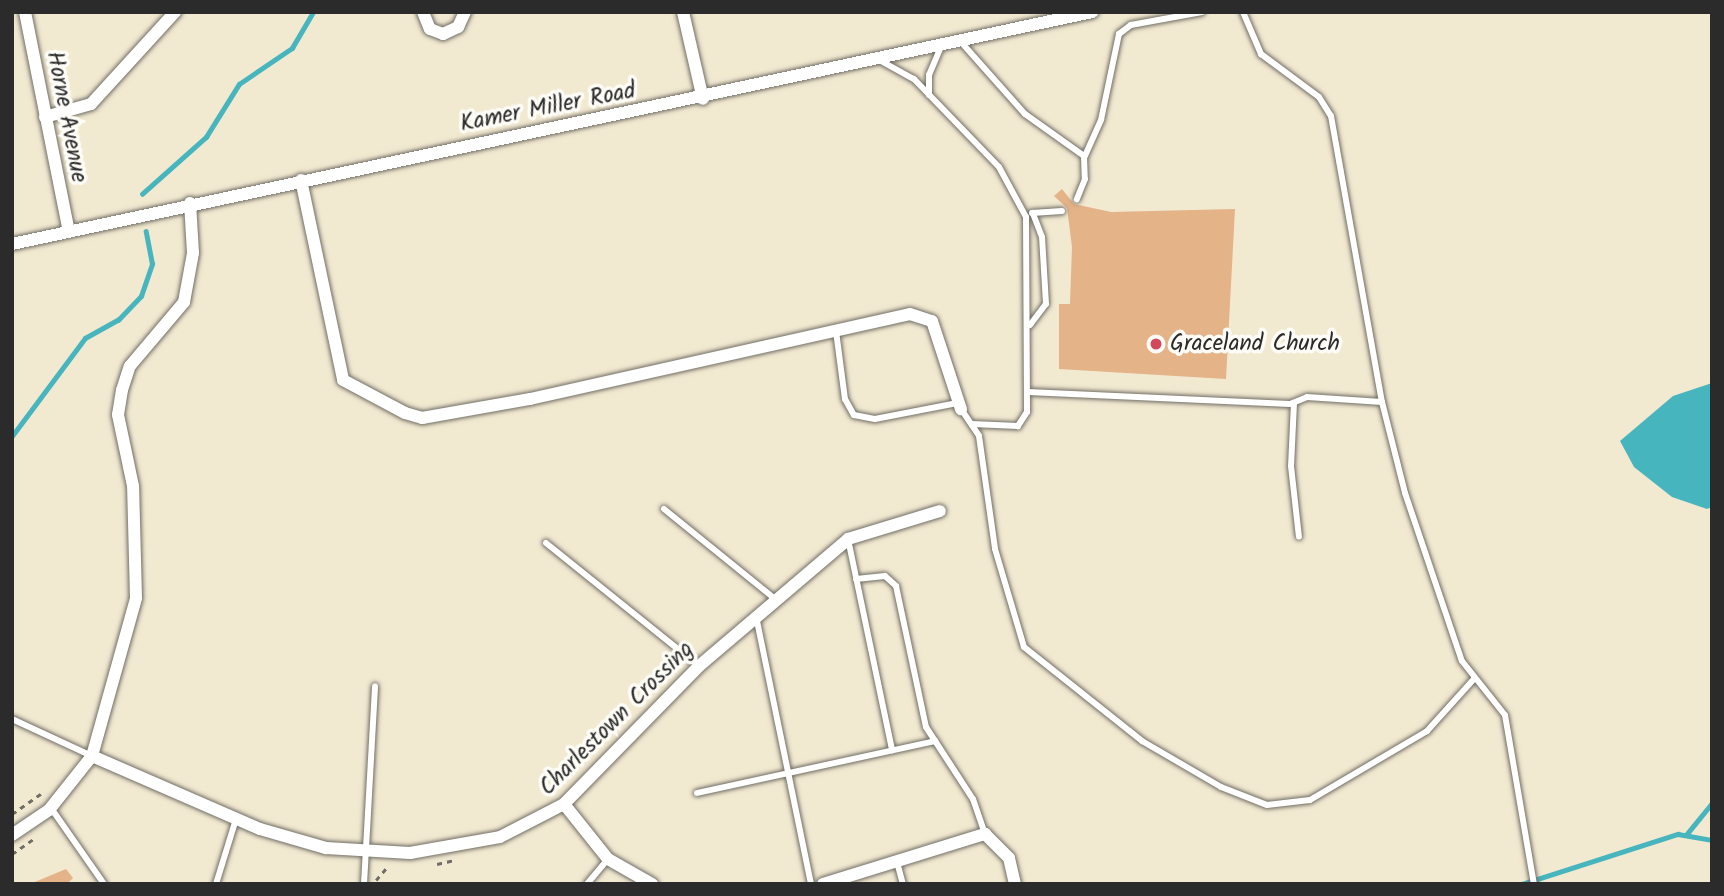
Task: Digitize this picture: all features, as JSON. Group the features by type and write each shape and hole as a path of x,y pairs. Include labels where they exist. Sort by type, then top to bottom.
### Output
{"street":[{"name":"Horne Avenue","path":"25,12 68,229"},
{"path":"45,117 91,104 175,12"},
{"path":"423,12 429,29 443,34 458,27 465,12"},
{"path":"683,12 703,99"},
{"name":"Kamer Miller Road","path":"12,244 190,203 881,61 1092,12"},
{"path":"301,180 343,380 414,415 530,400 835,331 924,314 944,348 959,406"},
{"path":"12,835 51,808 92,756 136,598 133,486 118,415 122,390 130,366 184,302 193,253 190,203"},
{"path":"848,538 940,511"},
{"name":"Charlestown Crossing","path":"92,756 236,819 304,842 365,854 430,851 500,837 564,804 699,666 755,614 848,538"},
{"path":"564,804 608,859 652,884"},
{"path":"822,884 896,857 985,834 1009,858 1015,884"}],"lane":[{"path":"1077,199 1086,180 1084,158 1101,120 1119,34 1131,25 1202,12"},
{"path":"1243,12 1261,54 1319,97 1331,116 1382,401 1454,641 1474,678 1505,715 1534,884"},
{"path":"961,42 1025,114 1084,158"},
{"path":"929,95 929,75 941,47"},
{"path":"881,61 929,95 999,167 1023,210 1030,325 1028,392 1018,426 972,424"},
{"path":"1023,210 1033,213 1062,211"},
{"path":"1030,325 1046,304 1042,237 1033,213"},
{"path":"835,331 845,399 854,415 875,419 959,406 972,424 995,549 1024,647 1142,741 1221,787 1267,805 1310,800 1427,731 1474,678"},
{"path":"1028,392 1274,404 1294,403 1307,397 1382,401"},
{"path":"1294,403 1291,467 1299,537"},
{"path":"664,509 774,598"},
{"path":"848,538 892,750"},
{"path":"546,542 699,666"},
{"path":"856,579 885,576 896,586 926,727 973,799 985,834"},
{"path":"755,614 811,884"},
{"path":"364,884 375,686"},
{"path":"12,719 92,756"},
{"path":"697,793 935,741"},
{"path":"51,808 104,884"},
{"path":"216,884 236,819"},
{"path":"896,857 903,884"},
{"path":"587,884 608,859"}],"path":[{"path":"12,814 49,787"},
{"path":"12,854 45,830"}],"water":[{"path":"1712,383 1712,507 1707,509 1672,497 1634,467 1620,441 1673,396"}],"building":[{"path":"1062,189 1074,204 1111,212 1235,209 1226,379 1059,369 1059,304 1070,304 1072,247 1067,208 1054,196"},
{"path":"66,869 73,878 67,884 30,884"}],"waterway":[{"path":"142,194 206,137 239,84 292,48 313,12"},
{"path":"12,436 85,338 118,320 141,296 152,264 146,232"},
{"path":"1686,835 1712,803"},
{"path":"1522,884 1678,834 1712,840"}],"place":[{"name":"Graceland Church","path":"1156,344"}]}
